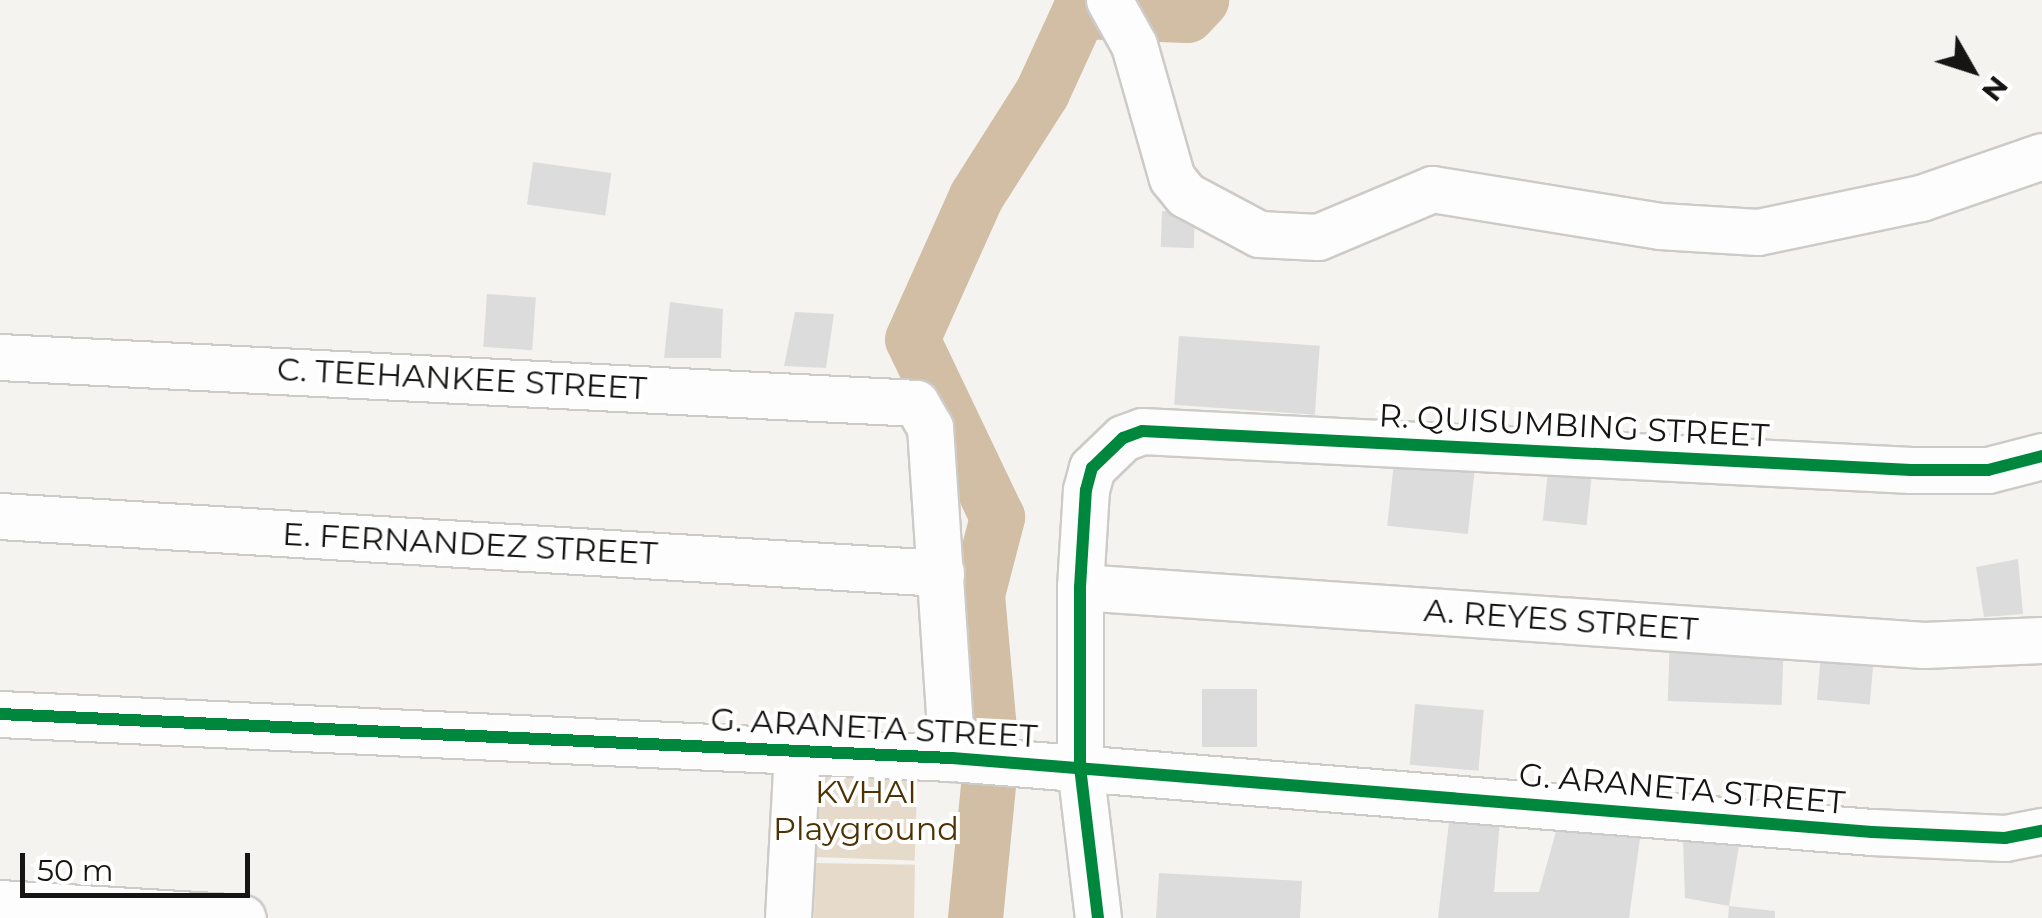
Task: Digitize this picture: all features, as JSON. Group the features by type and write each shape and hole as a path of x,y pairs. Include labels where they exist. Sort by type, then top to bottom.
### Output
{"street":[{"path":"1109,0 1134,45 1172,178 1186,195 1259,234 1318,237 1432,189 1660,226 1758,232 1921,198 2042,156"},
{"name":"C. TEEHANKEE STREET","path":"0,358 908,400 923,408 930,427 941,572"},
{"name":"R. QUISUMBING STREET","path":"1080,587 1086,490 1107,449 1142,431 1910,470 1988,470 2042,456"},
{"name":"E. FERNANDEZ STREET","path":"0,516 941,572"},
{"path":"941,572 952,758"},
{"path":"1080,587 1080,768 1098,918"},
{"name":"A. REYES STREET","path":"1080,587 1924,645 2042,640"},
{"name":"G. ARANETA STREET","path":"0,714 952,758 1872,832 2005,838 2042,832"},
{"path":"788,918 797,751"},
{"path":"0,903 243,918"}],"green space":[{"name":"KVHAI Playground","path":"817,763 918,767 915,860 814,857"},
{"path":"815,863 915,865 914,918 814,918"}],"building":[{"path":"533,162 611,173 605,216 527,205"},
{"path":"1162,211 1195,212 1194,248 1161,247"},
{"path":"487,294 536,297 532,350 483,347"},
{"path":"670,302 723,309 721,358 664,358"},
{"path":"795,312 834,314 826,368 784,366"},
{"path":"1179,336 1320,346 1315,415 1174,405"},
{"path":"1550,452 1594,457 1587,525 1543,521"},
{"path":"1394,462 1475,470 1468,534 1387,526"},
{"path":"2018,559 2023,614 1984,617 1976,567"},
{"path":"1670,635 1784,639 1782,705 1668,701"},
{"path":"1822,642 1875,647 1870,704 1817,700"},
{"path":"1202,689 1257,689 1257,747 1202,747"},
{"path":"1415,704 1484,710 1478,771 1410,765"},
{"path":"1500,820 1494,892 1539,892 1557,828 1641,831 1629,918 1438,918 1449,822"},
{"path":"1740,840 1729,906 1685,898 1683,841"},
{"path":"1159,873 1302,881 1300,918 1156,918"},
{"path":"1729,906 1775,911 1775,918 1728,918"}],"waterway":[{"path":"991,752 977,594 997,517 912,339 976,196 1042,92 1079,11 1187,15 1201,0"},
{"path":"975,918 989,774"}],"cycle path":[{"path":"1098,918 1080,768 1080,587 1086,490 1092,468 1123,438 1142,431 1911,470 1988,470 2042,456"},
{"path":"0,714 952,758 1872,832 2005,838 2042,831"}]}
